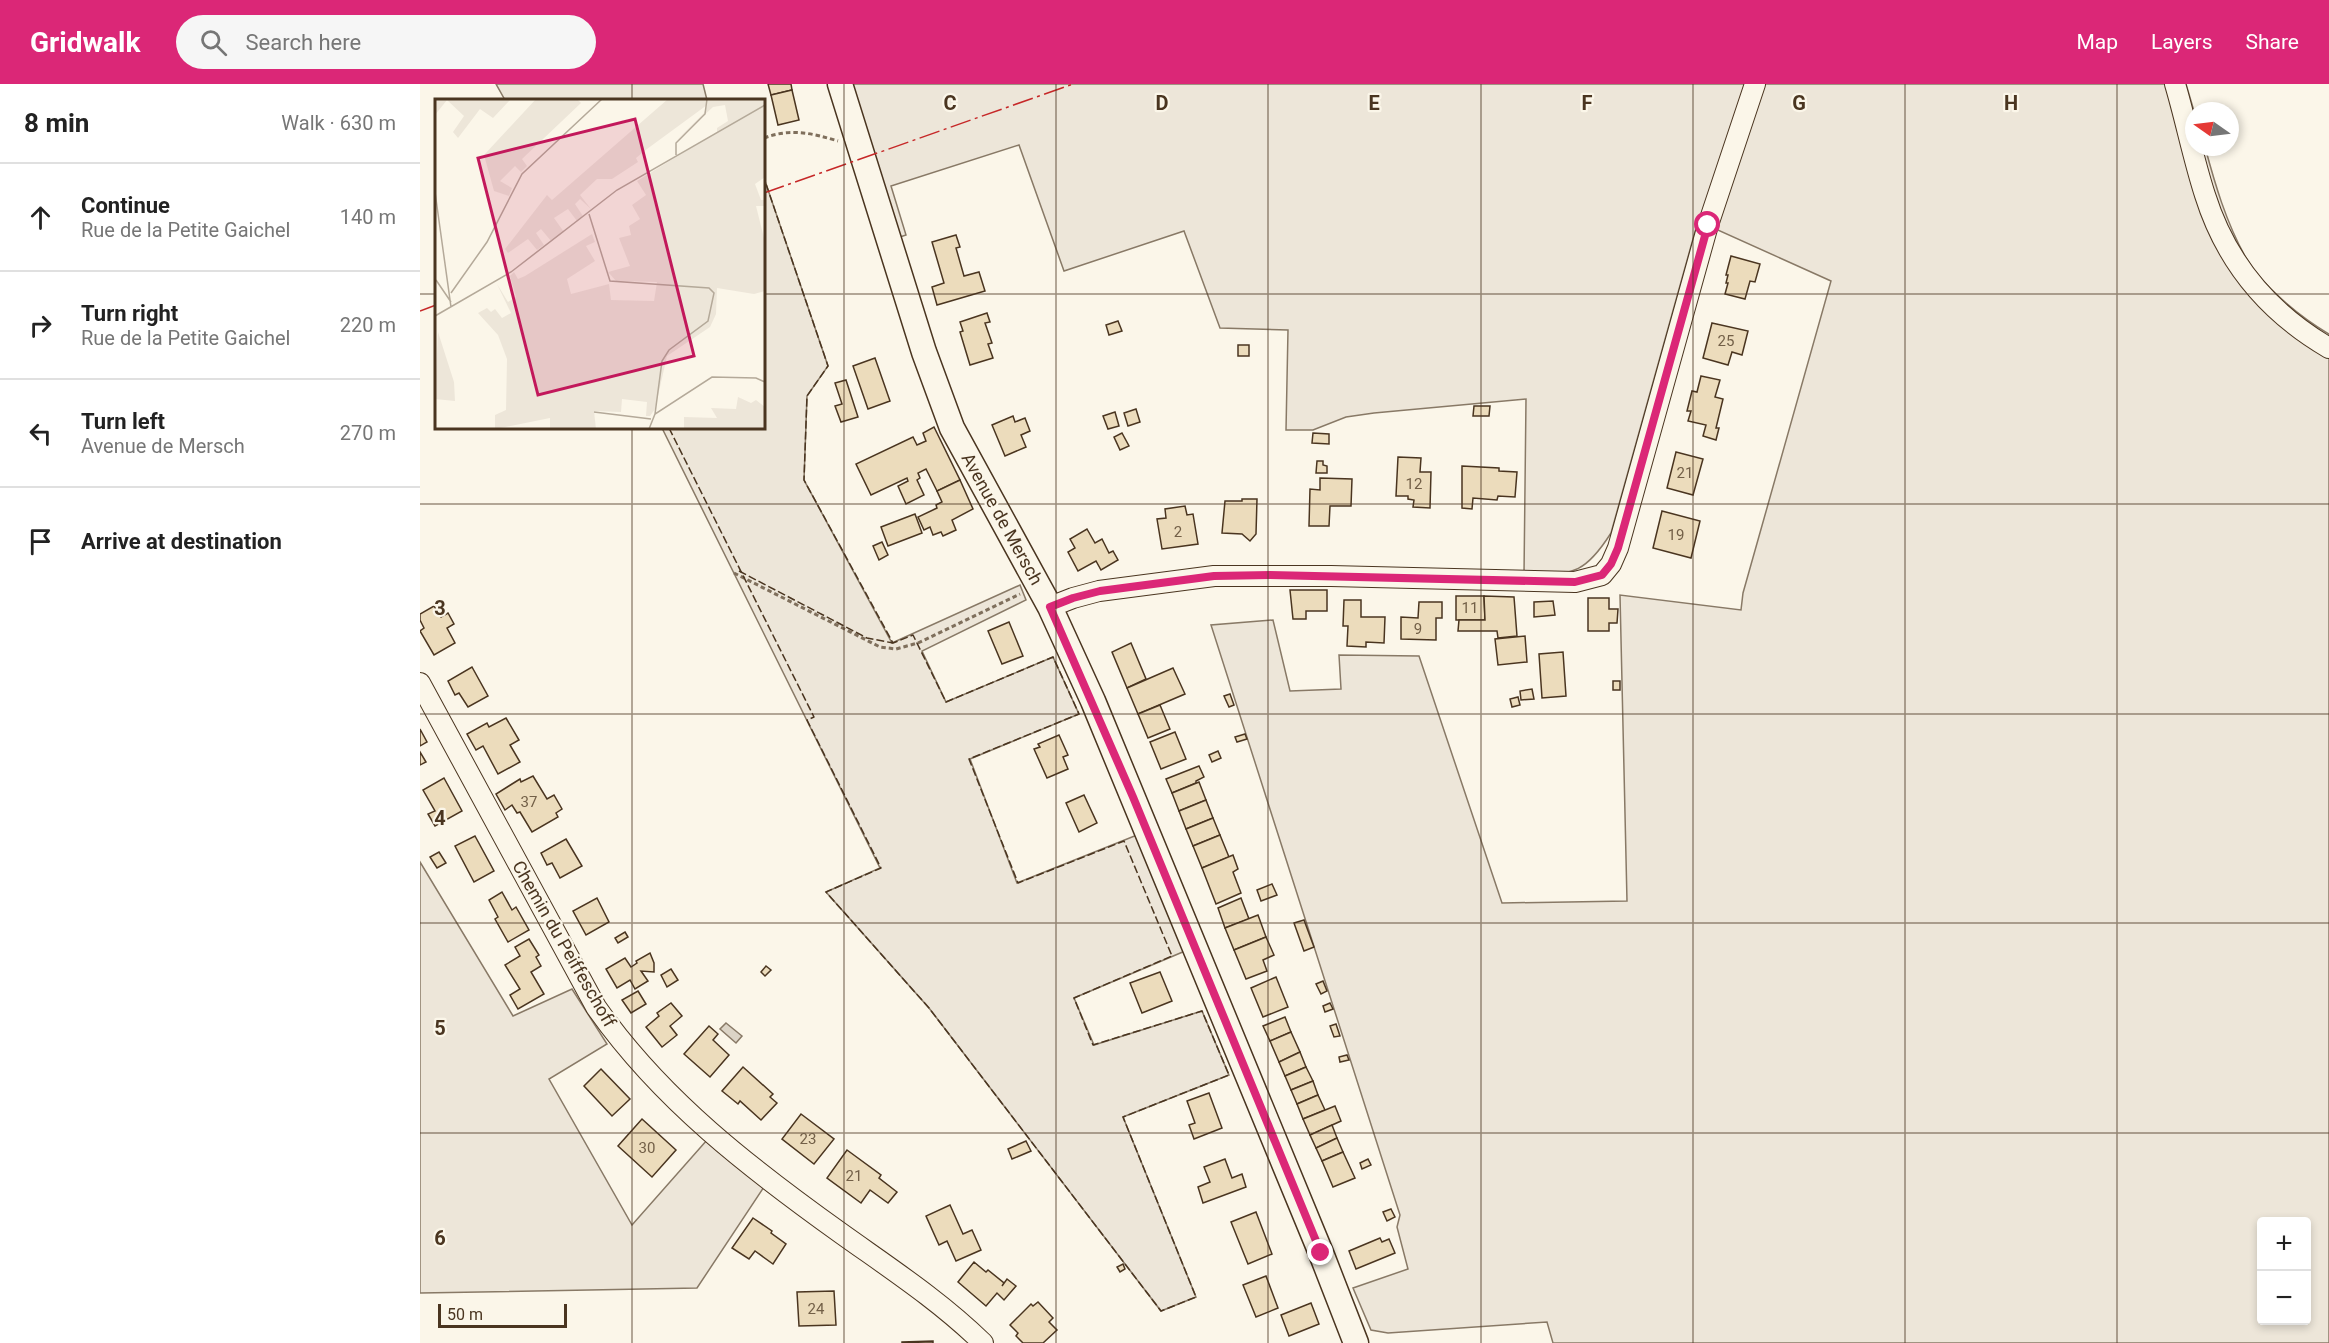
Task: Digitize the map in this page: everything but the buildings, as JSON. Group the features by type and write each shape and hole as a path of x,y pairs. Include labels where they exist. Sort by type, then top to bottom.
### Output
{"main road":[{"name":"Avenue de Mersch","path":"840,84 924,352 952,428 1050,607 1133,797 1356,1343"}],"street":[{"path":"1050,607 1100,591 1214,576 1331,576 1575,582 1602,575 1611,564 1618,548 1705,236 1755,84"},
{"path":"2175,84 2205,197 2233,260 2264,298 2307,335 2329,348"},
{"name":"Chemin du Peiffeschoff","path":"420,683 591,998 621,1043 652,1077 728,1148 779,1189 933,1298 982,1343"}],"path":[{"path":"765,138 775,134 806,132 860,148"},
{"path":"734,573 880,647 896,650 918,644 1038,585"}],"shaded area":[{"path":"496,84 703,84 707,99 504,99"},
{"path":"840,84 2186,84 2191,102 2185,102 2185,156 2208,156 2227,216 2238,243 2252,267 2282,300 2329,334 2329,1343 1553,1343 1547,1322 1388,1333 1371,1330 1353,1288 1408,1269 1397,1227 1400,1215 1211,625 1273,620 1290,691 1341,689 1339,655 1419,656 1502,903 1627,901 1620,595 1741,610 1743,593 1831,281 1698,221 1611,533 1592,558 1575,570 1554,574 1524,575 1526,399 1374,413 1346,417 1313,430 1286,430 1288,330 1220,328 1184,231 1064,271 1019,145 891,186 906,235 888,241"},
{"path":"765,181 828,366 807,396 804,480 892,643 1020,585 1026,600 922,651 946,702 1053,657 1079,714 970,759 1017,883 1137,835 1185,951 1074,998 1094,1045 1202,1011 1229,1075 1123,1117 1196,1297 1161,1311 929,1008 826,892 880,868 662,429 765,429"},
{"path":"420,862 513,1016 572,989 607,1044 549,1079 632,1225 707,1140 764,1187 697,1288 420,1293"},
{"path":"726,1023 742,1036 736,1043 720,1029"}],"fence":[{"path":"670,429 814,717 807,720 881,868 826,892 929,1008 1161,1311 1196,1297 1123,1117 1229,1075 1202,1011 1093,1045 1074,998 1172,956 1124,841 1018,883 969,759 1079,714 1053,657 946,702 913,635 893,643 804,480 807,396 828,366 765,181"},
{"path":"739,571 867,638 893,643"}],"power":[{"path":"765,193 1073,84"},
{"path":"420,311 435,305"}],"route":[{"path":"1321,1253 1093,701 1050,607 1100,591 1214,576 1331,576 1575,582 1602,575 1611,564 1618,548 1708,225"}]}
